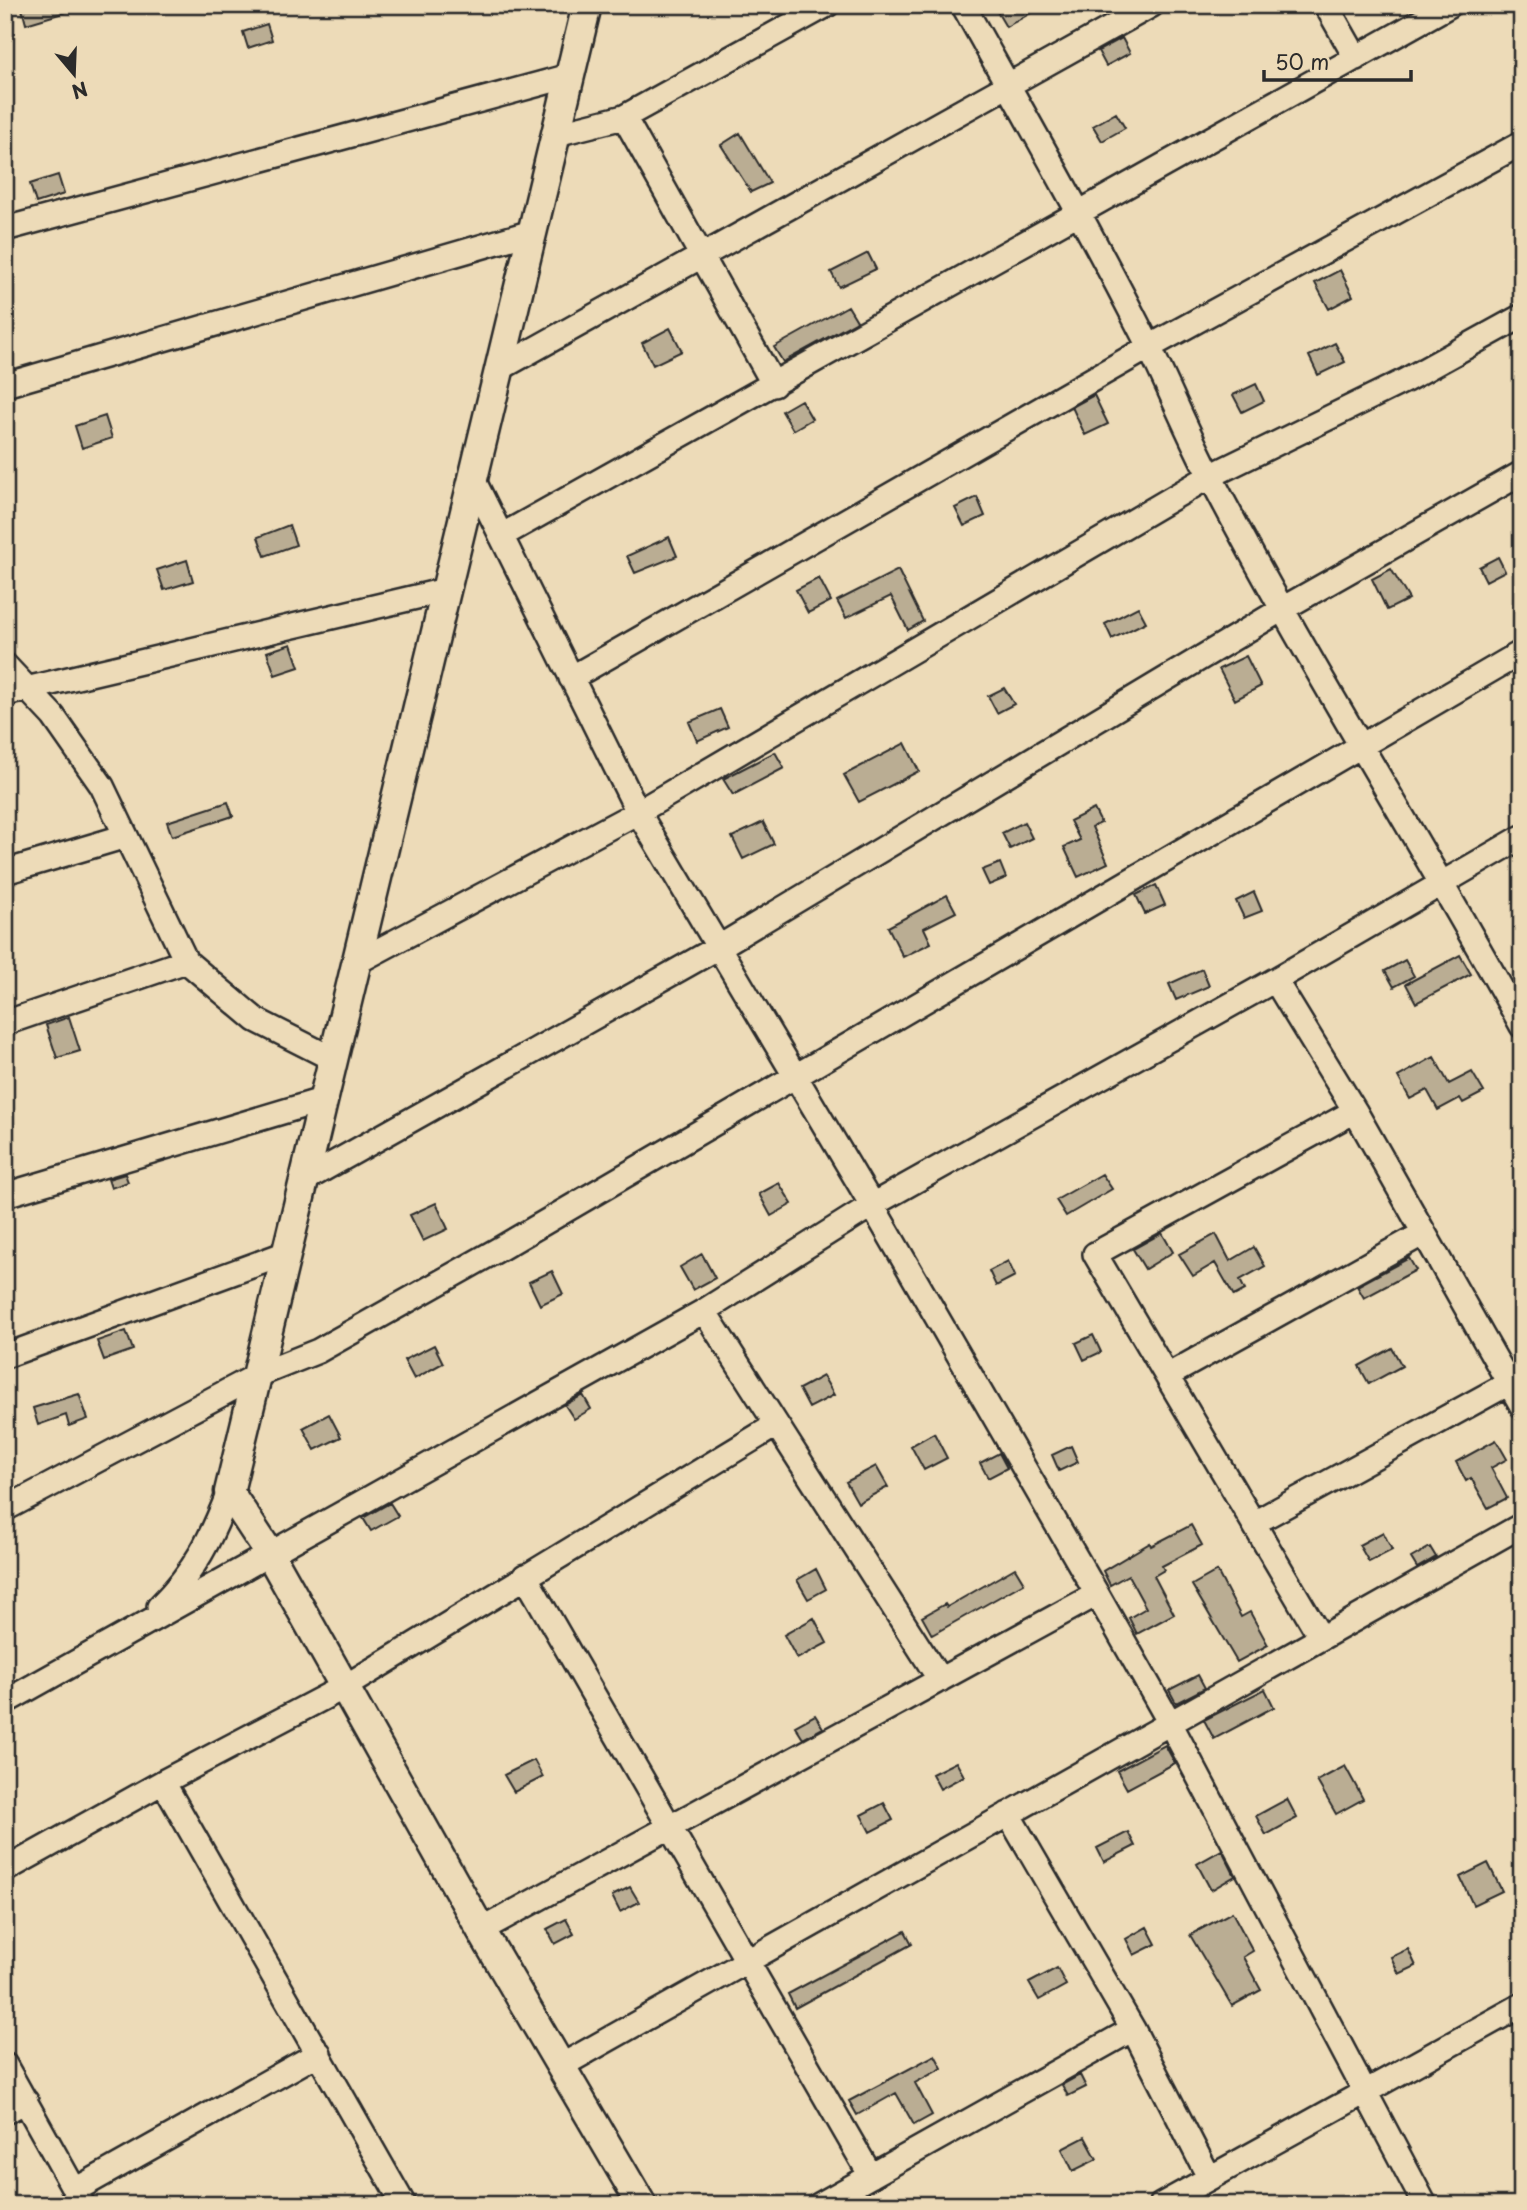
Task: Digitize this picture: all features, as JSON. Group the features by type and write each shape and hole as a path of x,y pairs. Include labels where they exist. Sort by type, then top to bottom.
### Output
{"street":[{"path":"136,1629 180,1585 209,1544 229,1492 284,1254 306,1179 322,1100 587,5"},
{"path":"555,134 624,117 827,5"},
{"path":"963,5 1081,214 1149,347 1210,476 1360,745 1444,883 1522,1026"},
{"path":"499,369 703,258 1152,5"},
{"path":"1326,5 1356,58"},
{"path":"501,536 1081,214 1450,5"},
{"path":"5,229 569,76"},
{"path":"624,117 774,385"},
{"path":"571,678 1149,347 1522,143"},
{"path":"5,385 532,232"},
{"path":"357,962 638,812 1210,476 1406,380 1522,316"},
{"path":"306,1179 719,947 1284,607 1522,473"},
{"path":"473,479 638,812 872,1205 1170,1723 1424,2205"},
{"path":"15,690 446,590"},
{"path":"5,1509 258,1375 318,1351 795,1079 1522,652"},
{"path":"5,665 15,690 53,716 102,786 186,961 256,1020 333,1059"},
{"path":"5,872 126,836"},
{"path":"5,1702 704,1311 872,1205 1275,981 1522,836"},
{"path":"5,1023 186,961"},
{"path":"1275,981 1355,1111 1424,1233 1515,1380 1522,1406"},
{"path":"5,1195 322,1100"},
{"path":"1321,1639 1095,1254 1355,1111"},
{"path":"1167,1376 1424,1233"},
{"path":"5,1356 284,1254"},
{"path":"704,1311 940,1680"},
{"path":"1254,1523 1515,1380"},
{"path":"5,1870 163,1782 346,1686 776,1425"},
{"path":"229,1492 270,1554 481,1930 642,2205"},
{"path":"561,2066 1522,1525"},
{"path":"524,1576 871,2176"},
{"path":"481,1930 1097,1594"},
{"path":"163,1782 404,2205"},
{"path":"1008,1814 1133,2029 1209,2177"},
{"path":"1161,2205 1522,2005"},
{"path":"819,2205 1133,2029"},
{"path":"5,2065 15,2096 79,2197 319,2053"},
{"path":"5,2112 15,2096"}],"building":[{"path":"21,5 75,5 76,9 26,24"},
{"path":"993,5 1045,5 1006,27"},
{"path":"267,24 272,40 248,48 243,32"},
{"path":"1122,38 1130,53 1106,66 1098,51"},
{"path":"1116,113 1125,128 1102,141 1093,126"},
{"path":"740,133 770,183 751,192 721,145"},
{"path":"58,175 64,194 36,203 30,184"},
{"path":"868,253 876,269 839,287 831,272"},
{"path":"1340,270 1353,296 1329,309 1315,283"},
{"path":"848,306 857,321 783,362 774,347"},
{"path":"670,328 682,351 653,365 642,343"},
{"path":"1335,343 1345,362 1318,375 1309,356"},
{"path":"1256,384 1264,401 1242,412 1233,395"},
{"path":"1094,395 1108,424 1085,435 1072,407"},
{"path":"801,400 812,419 793,430 782,411"},
{"path":"105,416 112,438 82,448 75,426"},
{"path":"977,497 985,516 964,526 955,508"},
{"path":"289,525 296,545 265,556 258,537"},
{"path":"669,537 677,556 635,573 627,556"},
{"path":"1498,557 1505,571 1486,581 1479,567"},
{"path":"187,560 193,581 164,590 157,570"},
{"path":"1391,569 1409,599 1387,610 1372,579"},
{"path":"898,570 923,621 908,630 891,596 846,618 837,601"},
{"path":"819,578 831,601 808,613 796,590"},
{"path":"1138,607 1146,622 1112,639 1105,624"},
{"path":"291,644 299,667 275,675 267,652"},
{"path":"1246,656 1261,686 1235,700 1219,669"},
{"path":"1004,688 1014,704 997,713 988,696"},
{"path":"720,709 728,727 697,741 689,722"},
{"path":"905,743 919,771 859,802 844,775"},
{"path":"775,752 784,768 733,795 723,779"},
{"path":"228,802 233,816 172,836 167,822"},
{"path":"1094,809 1101,823 1092,827 1108,863 1078,877 1064,847 1080,840 1070,821"},
{"path":"763,822 774,844 743,859 732,837"},
{"path":"1024,822 1032,838 1010,849 1002,833"},
{"path":"1000,863 1006,878 989,885 982,870"},
{"path":"1156,885 1165,905 1145,914 1136,895"},
{"path":"1254,892 1262,911 1244,918 1236,901"},
{"path":"947,895 956,912 924,928 931,943 903,957 888,927"},
{"path":"1460,955 1471,974 1416,1003 1406,984"},
{"path":"1405,960 1414,976 1394,987 1385,971"},
{"path":"1202,969 1209,986 1176,1000 1169,984"},
{"path":"69,1017 80,1051 57,1058 46,1025"},
{"path":"1434,1057 1449,1084 1472,1072 1484,1092 1463,1103 1460,1098 1438,1110 1427,1090 1410,1099 1398,1077"},
{"path":"125,1174 128,1182 111,1188 108,1179"},
{"path":"1102,1174 1112,1189 1066,1216 1056,1200"},
{"path":"779,1183 792,1204 771,1216 759,1194"},
{"path":"436,1203 448,1229 423,1241 410,1215"},
{"path":"1162,1233 1173,1252 1145,1269 1133,1249"},
{"path":"1216,1234 1230,1261 1254,1247 1265,1266 1240,1280 1245,1290 1234,1296 1215,1263 1193,1276 1179,1254"},
{"path":"702,1254 715,1278 693,1290 680,1267"},
{"path":"1409,1258 1416,1270 1364,1298 1357,1286"},
{"path":"1008,1261 1015,1276 996,1286 989,1271"},
{"path":"552,1271 563,1294 540,1305 529,1282"},
{"path":"126,1331 133,1350 104,1360 97,1341"},
{"path":"1093,1335 1101,1352 1084,1360 1076,1343"},
{"path":"434,1345 443,1363 414,1379 404,1360"},
{"path":"1392,1348 1402,1366 1369,1384 1359,1366"},
{"path":"823,1376 834,1395 809,1408 799,1389"},
{"path":"79,1394 88,1419 69,1426 66,1415 38,1425 33,1408"},
{"path":"583,1395 591,1409 574,1419 565,1405"},
{"path":"329,1414 341,1437 315,1450 303,1428"},
{"path":"934,1433 947,1458 924,1470 911,1446"},
{"path":"1496,1440 1507,1459 1491,1468 1507,1498 1488,1508 1471,1478 1466,1481 1456,1462"},
{"path":"1071,1446 1078,1462 1059,1471 1052,1455"},
{"path":"999,1453 1007,1468 988,1478 980,1463"},
{"path":"876,1466 888,1487 858,1503 846,1482"},
{"path":"390,1503 398,1516 371,1531 363,1518"},
{"path":"1191,1525 1202,1545 1162,1566 1164,1570 1154,1576 1174,1614 1137,1634 1129,1618 1146,1608 1128,1575 1110,1585 1103,1571 1150,1543 1151,1546"},
{"path":"1383,1532 1392,1550 1369,1562 1359,1545"},
{"path":"1430,1547 1436,1557 1417,1568 1411,1558"},
{"path":"1015,1568 1024,1583 932,1635 922,1617 945,1604 947,1607"},
{"path":"816,1569 826,1589 808,1599 797,1580"},
{"path":"1217,1571 1241,1617 1250,1612 1268,1645 1237,1662 1192,1585"},
{"path":"814,1618 827,1643 797,1659 784,1635"},
{"path":"1198,1675 1205,1688 1176,1703 1169,1690"},
{"path":"1265,1689 1274,1707 1214,1739 1204,1720"},
{"path":"815,1715 823,1728 803,1739 795,1726"},
{"path":"1165,1745 1175,1763 1127,1789 1117,1771"},
{"path":"534,1760 543,1777 514,1792 504,1775"},
{"path":"956,1762 964,1776 940,1789 932,1774"},
{"path":"1345,1766 1363,1799 1336,1814 1317,1781"},
{"path":"1287,1799 1297,1818 1266,1835 1256,1816"},
{"path":"884,1803 893,1820 870,1832 861,1815"},
{"path":"1128,1832 1135,1846 1104,1862 1097,1848"},
{"path":"1222,1850 1235,1876 1211,1890 1197,1864"},
{"path":"1488,1863 1502,1891 1473,1905 1460,1877"},
{"path":"630,1887 639,1902 620,1912 612,1896"},
{"path":"1232,1912 1253,1951 1243,1957 1261,1990 1232,2006 1190,1935"},
{"path":"566,1919 574,1934 555,1944 547,1929"},
{"path":"1147,1927 1156,1944 1134,1955 1126,1939"},
{"path":"905,1931 912,1944 795,2008 788,1994"},
{"path":"1408,1949 1416,1966 1399,1974 1391,1957"},
{"path":"1057,1968 1066,1985 1039,2000 1029,1983"},
{"path":"935,2055 942,2068 915,2083 932,2115 914,2125 896,2093 857,2115 849,2101"},
{"path":"1080,2075 1086,2087 1068,2096 1062,2085"},
{"path":"1085,2137 1097,2159 1073,2171 1062,2149"}]}
